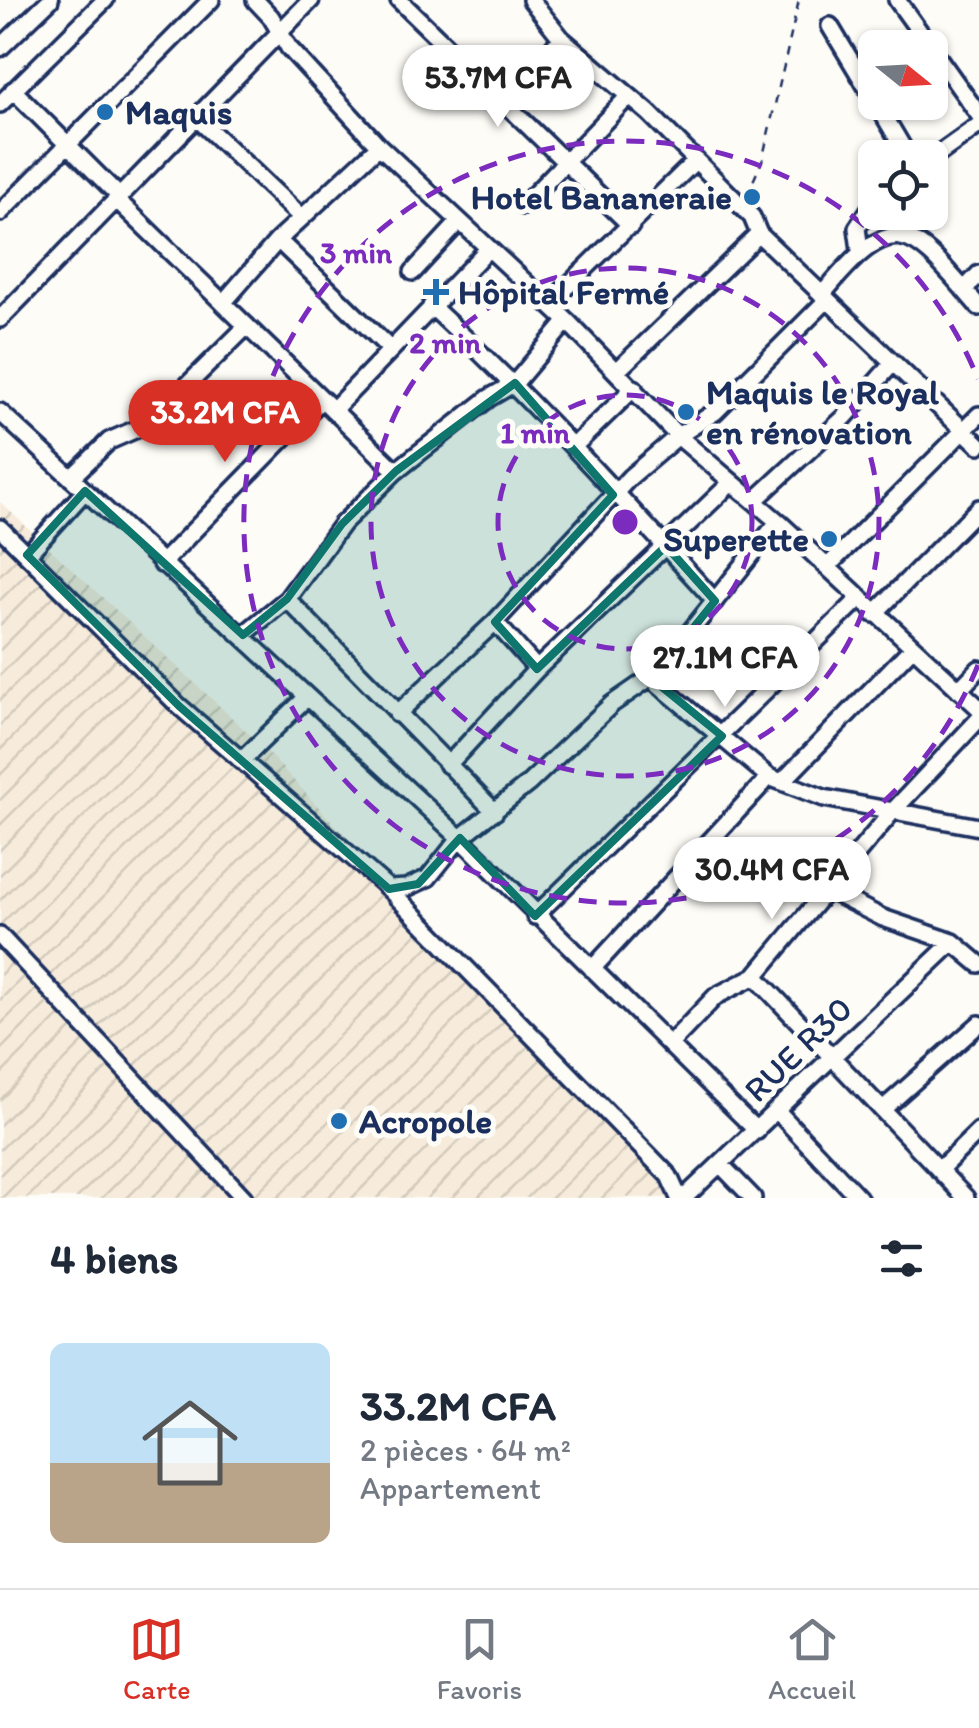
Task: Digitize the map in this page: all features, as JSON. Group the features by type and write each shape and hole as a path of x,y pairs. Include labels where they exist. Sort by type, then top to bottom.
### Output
{"street":[{"path":"0,47 50,0"},
{"path":"0,104 105,0"},
{"path":"0,213 211,0"},
{"path":"254,0 271,18 277,32 379,146 568,322 678,436 778,522 979,708"},
{"path":"1,316 310,0"},
{"path":"399,0 631,226"},
{"path":"531,0 562,39 741,206 758,223 760,234 979,444"},
{"path":"897,0 979,116"},
{"path":"830,26 858,73"},
{"path":"497,97 562,39"},
{"path":"13,90 396,471"},
{"path":"523,206 628,97"},
{"path":"197,118 301,217"},
{"path":"948,147 979,124"},
{"path":"223,303 278,240 379,146"},
{"path":"549,304 694,162"},
{"path":"414,272 459,222"},
{"path":"858,226 860,250"},
{"path":"617,372 760,234"},
{"path":"397,714 494,622 614,495 678,436 715,412 825,298 860,250 887,238 902,236 918,242 979,307"},
{"path":"278,240 390,349"},
{"path":"161,564 327,404 390,349 488,249"},
{"path":"964,290 979,274"},
{"path":"431,306 515,384 715,601"},
{"path":"243,636 287,598 342,524 396,471 489,398 515,384 568,322"},
{"path":"71,478 109,441 148,424 247,326"},
{"path":"754,501 845,417 892,364"},
{"path":"574,446 634,388"},
{"path":"0,412 460,838 757,1131"},
{"path":"826,568 979,415"},
{"path":"448,765 537,669 732,482"},
{"path":"26,554 84,490"},
{"path":"874,614 979,508"},
{"path":"389,888 406,888 428,878 460,838 495,812 612,704 651,678 778,522"},
{"path":"0,528 179,706 389,888 668,1176 682,1198"},
{"path":"287,598 495,812"},
{"path":"535,916 859,599"},
{"path":"494,622 537,669"},
{"path":"592,969 775,780 912,648"},
{"path":"958,690 979,668"},
{"path":"651,678 775,780 824,798 979,827"},
{"path":"241,760 307,697"},
{"path":"672,1043 716,996 755,976 892,812 979,719"},
{"path":"828,890 883,918 953,942 979,964"},
{"path":"0,936 244,1198"},
{"name":"RUE R30","path":"682,1198 953,942"},
{"path":"755,976 966,1198"},
{"path":"883,1109 979,1024"},
{"path":"777,1111 859,1198"},
{"path":"939,1170 979,1132"},
{"path":"721,1165 753,1198"}],"path":[{"path":"741,206 762,161 799,0"}],"highlighted area":[{"path":"515,383 613,495 495,622 537,669 666,546 715,601 652,679 722,736 535,916 460,838 418,884 389,889 179,706 27,555 85,491 243,635 287,599 342,524 396,471"}],"shaded area":[{"path":"0,502 258,742 682,1198 0,1198"}],"place":[{"name":"Maquis","path":"105,112"},
{"name":"Hotel Bananeraie","path":"752,197"},
{"name":"Hôpital Fermé","path":"436,292"},
{"name":"Maquis le Royal en rénovation","path":"686,412"},
{"name":"Superette","path":"829,539"},
{"name":"Acropole","path":"339,1121"}]}
